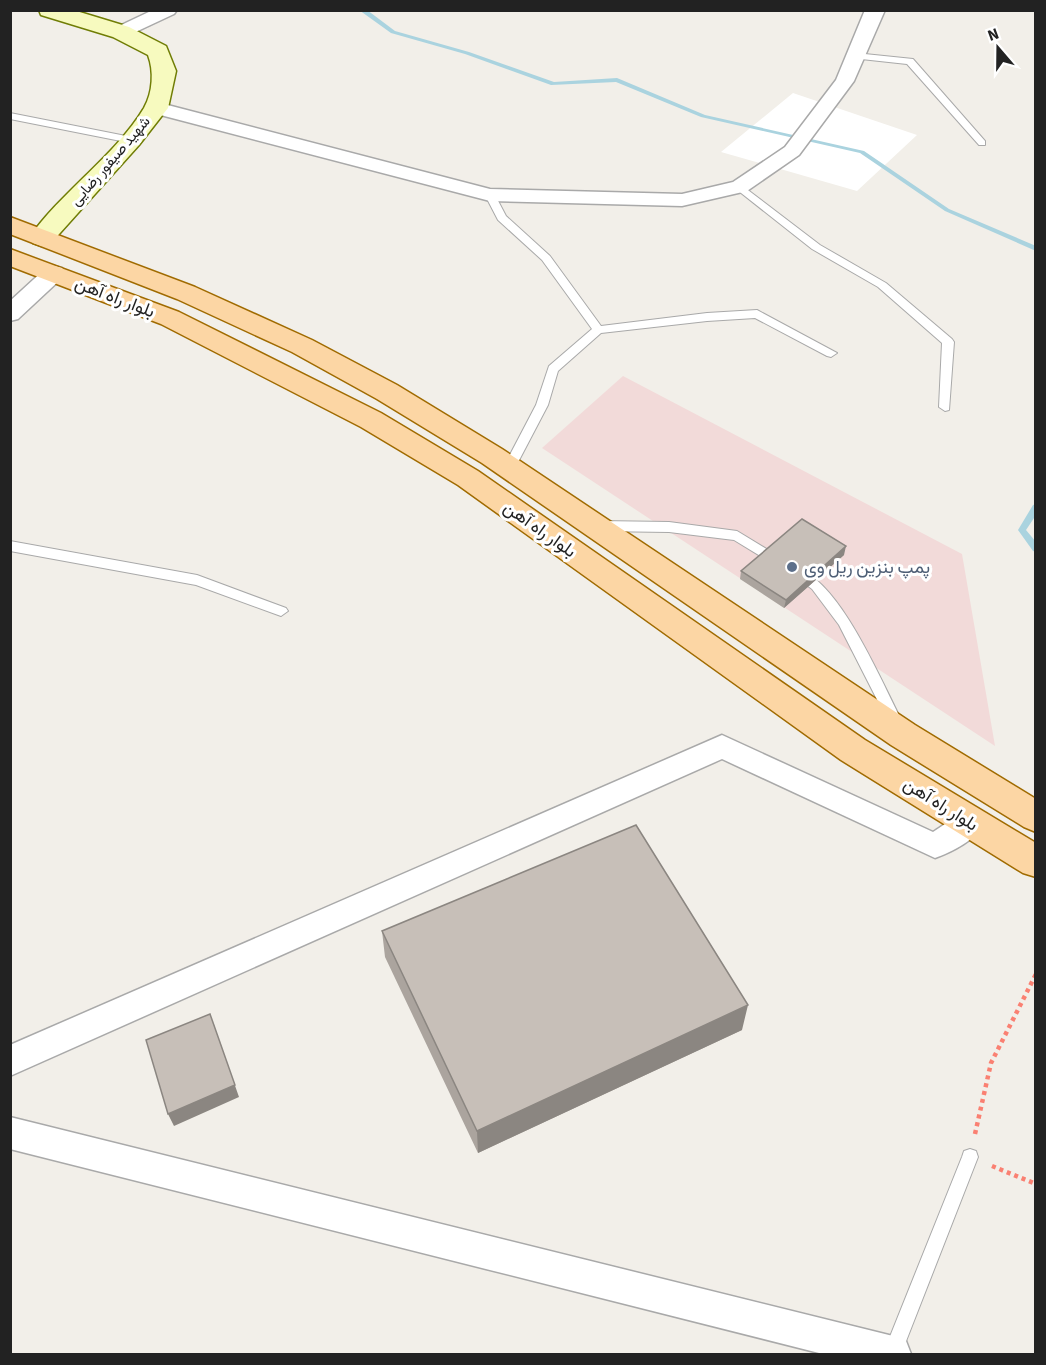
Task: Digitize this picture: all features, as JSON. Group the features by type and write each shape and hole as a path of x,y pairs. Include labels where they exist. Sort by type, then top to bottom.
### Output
{"main road":[{"name":"بلوار راه آهن","path":"10,225 186,293 302,346 387,392 509,468 903,735 1035,817"},
{"name":"بلوار راه آهن","path":"10,257 170,318 278,370 371,420 468,478 854,750 1035,862"}],"street":[{"name":"شهید صیفور رضایی","path":"42,238 131,140 156,108 165,71 158,51 121,32 49,10"},
{"path":"121,32 168,10"},
{"path":"156,108 490,195 682,200 740,187 792,151 845,81 873,12 876,10"},
{"path":"10,314 54,273"},
{"path":"10,1061 690,758 722,746 936,846 971,823"},
{"path":"10,1133 893,1354"}],"lane":[{"path":"855,56 910,62 982,143"},
{"path":"10,116 131,140"},
{"path":"740,187 816,246 882,285 948,342 945,407"},
{"path":"490,195 502,218 546,258 598,330"},
{"path":"509,468 542,405 553,369 598,330 707,317 757,314 831,353"},
{"path":"594,525 669,527 737,536 817,586 844,622 903,735"},
{"path":"10,546 197,580 281,611"},
{"path":"893,1354 970,1157"}],"path":[{"path":"1035,974 992,1063 970,1157 1035,1184"}],"shaded area":[{"path":"623,376 962,554 995,746 542,448"}],"pier":[{"path":"793,93 917,135 857,191 721,152"}],"building":[{"name":"پمپ بنزین ریل وی","path":"802,519 846,546 786,600 741,571"},
{"path":"636,825 748,1005 477,1131 382,931"},
{"path":"210,1014 235,1085 168,1114 146,1040"}],"waterway":[{"path":"362,10 393,32 467,53 553,84 617,80 703,116 862,152 947,210 1036,249"},
{"path":"1036,507 1022,530 1036,549"}],"place":[{"name":"پمپ بنزین ریل وی","path":"792,567"}]}
